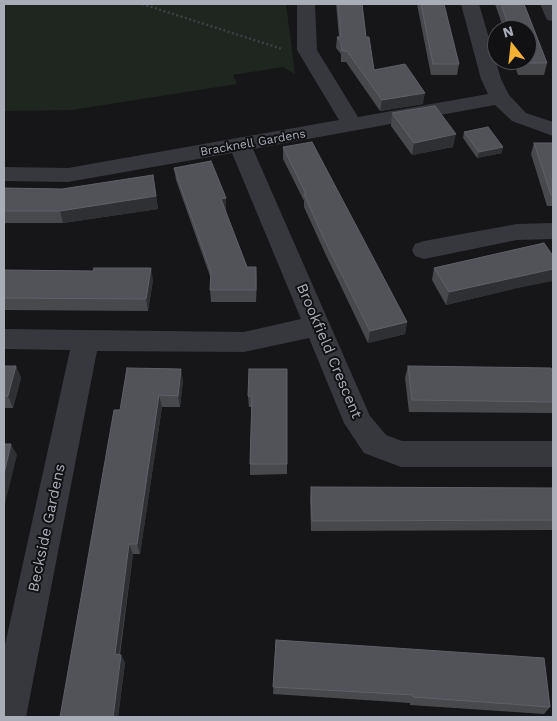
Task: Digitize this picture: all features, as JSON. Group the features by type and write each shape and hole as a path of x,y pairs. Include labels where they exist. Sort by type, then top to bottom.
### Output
{"street":[{"path":"306,4 306,50 352,125"},
{"path":"470,4 491,79 500,98 519,117 553,129"},
{"path":"549,4 553,16"},
{"name":"Bracknell Gardens","path":"4,174 68,175 500,98"},
{"name":"Brookfield Crescent","path":"240,145 359,423 375,444 401,454 553,454"},
{"path":"424,250 517,232 553,231"},
{"path":"4,339 244,342 318,326"},
{"name":"Beckside Gardens","path":"7,717 86,340"}],"path":[{"path":"142,4 312,58"}],"shaded area":[{"path":"4,4 286,4 295,74 283,67 233,75 237,84 72,110 4,111"}],"building":[{"path":"338,4 362,4 366,37 369,37 374,70 405,64 425,93 382,100 347,51 342,51 341,43 337,37 341,37"},
{"path":"421,4 444,4 459,64 433,64"},
{"path":"501,4 524,4 530,20 507,20"},
{"path":"537,37 547,63 537,63"},
{"path":"435,106 456,134 414,143 392,113"},
{"path":"488,127 503,147 479,152 464,132"},
{"path":"312,142 407,322 370,331 324,239 304,194 306,194 283,147"},
{"path":"534,143 553,143 553,195 551,195"},
{"path":"211,161 226,198 221,199 247,267 256,267 256,290 210,290 211,272 174,168"},
{"path":"153,175 156,196 60,211 4,211 4,188 62,189"},
{"path":"544,243 553,256 553,269 449,292 434,268"},
{"path":"94,268 151,268 146,299 4,298 4,270 93,271"},
{"path":"4,366 16,366 8,396 4,396"},
{"path":"408,366 551,368 553,374 553,402 412,400"},
{"path":"127,368 181,369 178,396 159,395 137,544 129,544 115,654 121,655 113,717 60,717 114,410 120,410"},
{"path":"249,369 287,369 287,464 250,464 252,396 248,396"},
{"path":"4,444 11,444 4,474"},
{"path":"311,487 553,488 553,520 312,521"},
{"path":"276,640 544,658 550,707 413,697 413,695 273,687"}]}
